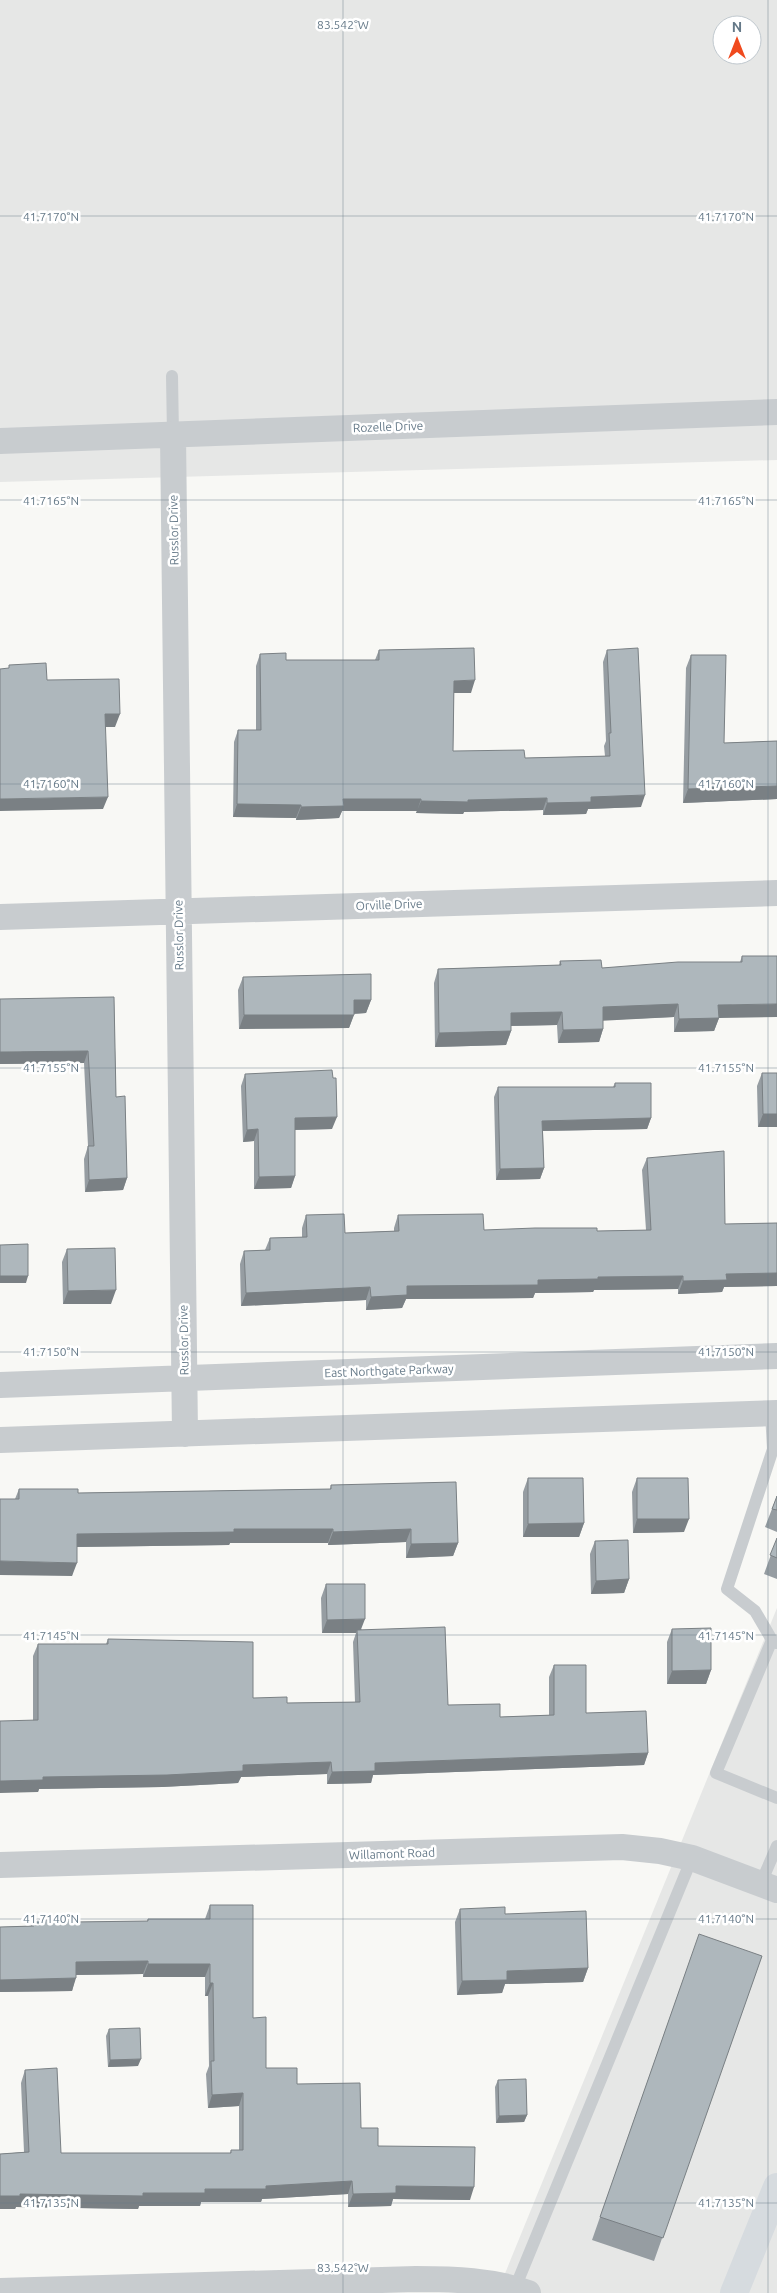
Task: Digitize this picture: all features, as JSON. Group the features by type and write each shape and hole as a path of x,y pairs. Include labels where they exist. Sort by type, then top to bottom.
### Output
{"main road":[{"path":"734,2293 777,2187"}],"street":[{"name":"Rozelle Drive","path":"0,441 777,412"},
{"name":"Russlor Drive","path":"173,435 185,1434"},
{"name":"Orville Drive","path":"0,917 777,892"},
{"name":"East Northgate Parkway","path":"0,1384 185,1379 777,1356"},
{"path":"0,1440 774,1413"},
{"name":"Willamont Road","path":"0,1865 622,1847 660,1851 692,1858 769,1887"},
{"path":"0,2291 416,2279 464,2280 522,2290"}],"lane":[{"path":"172,376 173,435"},
{"path":"774,1413 775,1449 727,1589 756,1611 774,1641 716,1773 777,1798"},
{"path":"769,1887 777,1846"},
{"path":"522,2290 692,1858"}],"shaded area":[{"path":"0,0 777,0 777,460 0,482"},
{"path":"777,1608 777,2293 497,2293"}],"building":[{"path":"474,648 475,680 454,681 453,751 524,750 525,758 610,756 609,733 611,733 607,650 638,648 645,795 591,797 591,802 547,803 547,798 468,800 468,802 421,801 421,799 343,799 344,806 301,807 301,805 237,804 238,730 261,730 260,654 286,653 286,660 379,660 379,650"},
{"path":"691,655 726,655 724,743 777,741 777,786 688,789"},
{"path":"46,663 47,680 119,679 120,714 105,714 108,797 0,799 0,669 9,668 9,665"},
{"path":"742,956 777,956 777,1004 718,1005 719,1018 679,1019 678,1004 603,1007 603,1029 563,1030 562,1012 511,1013 511,1031 439,1033 438,969 561,965 560,961 601,960 602,968 678,962 742,962"},
{"path":"371,974 371,1000 354,1000 354,1015 244,1015 243,977"},
{"path":"114,997 116,1097 125,1096 127,1178 89,1180 88,1146 94,1146 88,1051 0,1052 0,999"},
{"path":"332,1070 333,1078 336,1078 337,1117 295,1118 295,1176 259,1177 258,1129 247,1130 245,1074"},
{"path":"762,1073 777,1073 777,1114 763,1114"},
{"path":"615,1083 651,1083 651,1118 542,1121 544,1168 500,1169 498,1087 615,1087"},
{"path":"724,1151 725,1224 777,1223 777,1273 726,1274 727,1280 683,1281 683,1276 598,1277 598,1279 538,1280 538,1285 407,1286 407,1295 371,1297 370,1287 246,1293 244,1251 270,1250 270,1238 307,1237 306,1215 344,1214 345,1233 399,1231 398,1215 483,1214 484,1230 597,1228 597,1231 651,1230 647,1158"},
{"path":"28,1244 28,1276 0,1276 0,1245"},
{"path":"115,1248 116,1290 68,1291 67,1249"},
{"path":"528,1478 583,1478 584,1523 528,1524"},
{"path":"637,1478 688,1478 689,1519 637,1519"},
{"path":"456,1482 458,1543 411,1544 411,1529 333,1532 333,1529 234,1529 234,1532 77,1534 77,1563 0,1561 0,1499 19,1499 19,1489 78,1489 78,1493 331,1489 331,1485"},
{"path":"777,1496 777,1510 772,1509"},
{"path":"777,1538 777,1558 770,1555"},
{"path":"628,1540 629,1579 596,1581 595,1541"},
{"path":"326,1584 365,1584 365,1619 327,1620"},
{"path":"445,1627 448,1705 500,1704 500,1717 554,1715 554,1665 586,1665 586,1713 646,1711 648,1753 375,1763 375,1771 332,1772 331,1762 243,1765 243,1771 167,1775 43,1777 43,1780 0,1781 0,1721 38,1720 38,1644 108,1644 108,1639 253,1642 253,1698 287,1697 287,1703 360,1702 357,1630"},
{"path":"711,1628 711,1670 672,1671 672,1629"},
{"path":"210,1905 253,1905 253,2018 266,2017 266,2068 297,2068 297,2084 360,2083 361,2128 378,2128 378,2146 475,2147 474,2187 396,2186 396,2193 353,2194 352,2181 266,2186 266,2189 205,2189 205,2193 143,2193 143,2196 20,2194 20,2196 0,2196 0,2154 29,2152 25,2070 57,2068 61,2153 231,2153 231,2150 243,2150 243,2093 212,2095 211,2061 214,2061 213,1983 210,1983 210,1964 148,1964 148,1961 76,1962 76,1978 0,1980 0,1927 34,1926 33,1920 74,1919 74,1922 210,1919"},
{"path":"505,1907 505,1914 586,1911 588,1968 507,1971 507,1980 462,1981 460,1909"},
{"path":"699,1934 762,1956 663,2238 600,2217"},
{"path":"140,2028 141,2059 110,2060 109,2029"},
{"path":"526,2079 527,2115 499,2116 498,2080"}]}
